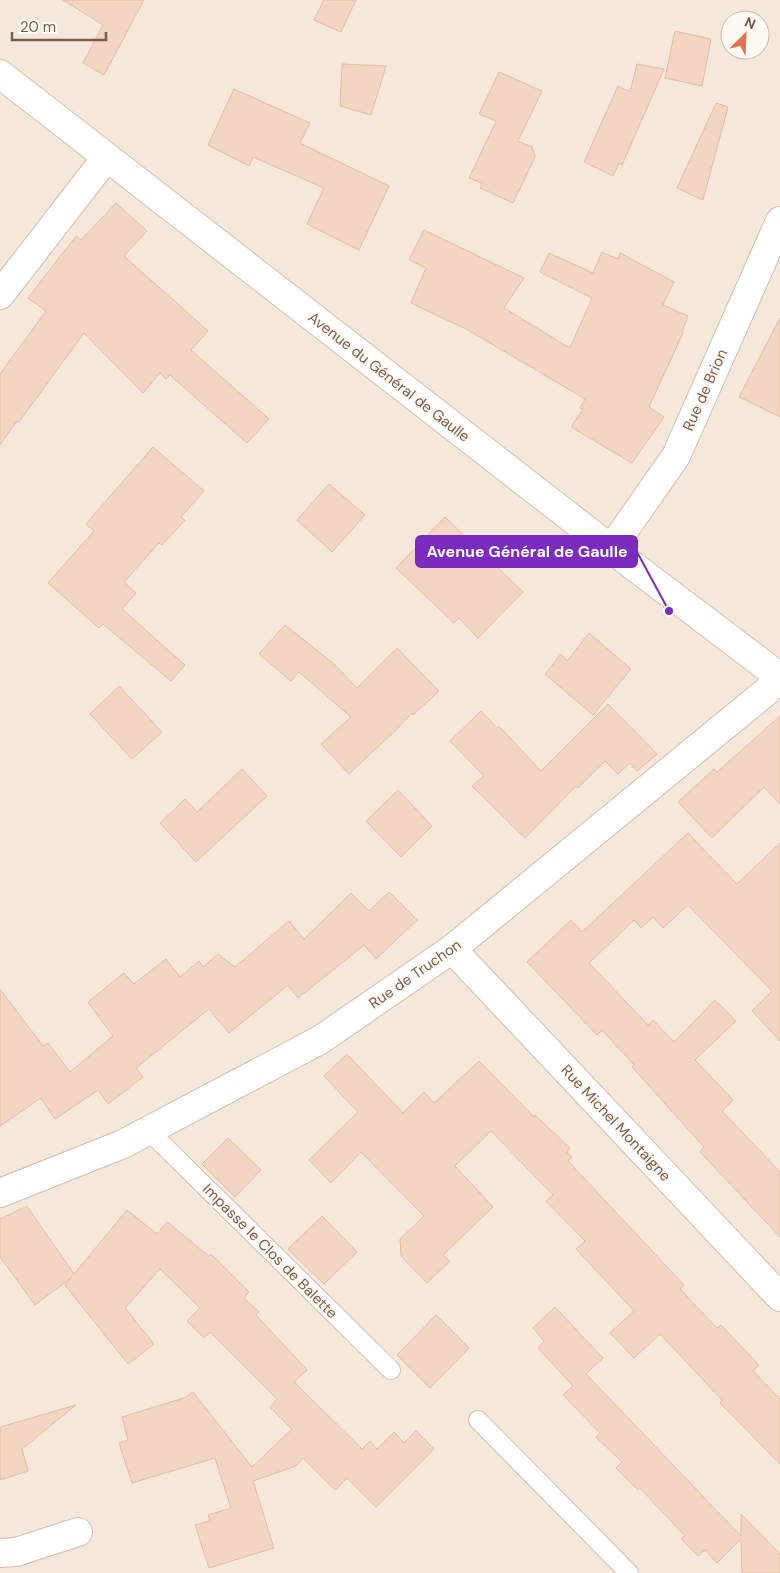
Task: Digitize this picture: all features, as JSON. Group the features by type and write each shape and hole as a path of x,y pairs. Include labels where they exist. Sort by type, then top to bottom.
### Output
{"street":[{"name":"Avenue du Général de Gaulle","path":"0,74 611,549 779,677"},
{"path":"0,295 106,158"},
{"name":"Rue de Brion","path":"611,549 676,456 780,221"},
{"name":"Rue de Truchon","path":"0,1193 123,1144 320,1040 452,949 767,691 779,677"},
{"name":"Rue Michel Montaigne","path":"452,949 780,1297"},
{"path":"12,1559 78,1532"}],"lane":[{"name":"Impasse le Clos de Balette","path":"149,1131 391,1370"},
{"path":"478,1420 629,1573"}],"shaded area":[{"path":"0,0 780,0 780,1573 0,1573"}],"building":[{"path":"63,0 144,0 104,75 83,63 103,25"},
{"path":"324,0 356,0 341,32 314,20"},
{"path":"675,31 711,39 702,86 665,78"},
{"path":"342,64 386,66 371,115 340,106"},
{"path":"637,64 664,69 622,165 619,163 613,176 584,162 618,86 630,92"},
{"path":"499,72 542,91 518,141 532,147 535,157 513,203 480,188 482,183 469,178 496,121 479,114"},
{"path":"234,89 310,123 300,143 389,186 359,250 307,224 324,188 253,157 249,166 208,145"},
{"path":"716,103 728,107 703,200 677,188"},
{"path":"116,203 147,231 124,256 208,331 191,350 269,419 247,443 170,375 166,379 160,373 143,393 84,333 0,445 0,374 46,311 28,298 76,236 81,240"},
{"path":"424,230 524,278 504,308 570,348 592,298 540,272 549,253 593,273 602,252 618,259 620,253 674,282 663,305 688,316 683,333 649,407 664,417 632,463 571,427 583,409 580,408 585,399 468,330 411,303 426,268 409,260"},
{"path":"780,318 780,417 739,397"},
{"path":"153,447 204,491 181,517 185,520 162,545 159,543 124,582 136,593 122,609 185,665 171,681 103,624 99,628 48,583 94,531 86,524"},
{"path":"329,484 365,515 332,552 297,520"},
{"path":"445,517 523,592 478,638 459,618 454,623 396,568"},
{"path":"285,625 334,664 357,688 397,648 439,691 413,715 412,713 349,774 321,744 351,717 299,672 291,681 259,654"},
{"path":"589,633 631,669 593,715 545,674 561,654 567,661"},
{"path":"119,686 162,732 132,759 90,714"},
{"path":"608,704 657,754 637,771 630,763 618,774 605,761 578,788 576,786 525,838 472,786 484,776 450,741 481,711 497,728 499,726 541,771"},
{"path":"780,716 780,804 764,787 712,838 678,802 714,769 717,772"},
{"path":"242,769 267,796 196,862 160,823 185,799 197,812"},
{"path":"398,790 432,826 401,857 366,821"},
{"path":"688,833 737,884 780,843 780,1041 752,1011 772,991 688,905 663,928 653,917 641,928 634,920 589,963 648,1025 653,1020 674,1042 715,1000 736,1021 695,1060 733,1100 722,1111 780,1172 780,1237 700,1152 704,1147 632,1067 634,1065 602,1030 597,1035 527,962 571,920 582,932"},
{"path":"389,892 417,920 376,959 364,945 298,998 288,985 229,1033 209,1009 136,1068 143,1077 108,1104 98,1090 55,1119 41,1098 0,1126 0,989 43,1046 48,1043 70,1072 113,1036 88,1002 124,973 134,984 166,959 180,977 199,961 203,967 218,954 235,967 289,921 304,939 351,893 369,911"},
{"path":"347,1054 403,1113 424,1092 434,1103 479,1061 534,1117 535,1115 570,1148 567,1152 572,1157 568,1161 684,1285 680,1289 717,1328 721,1325 759,1365 753,1371 780,1399 780,1464 720,1403 722,1400 660,1334 634,1358 610,1333 634,1311 576,1249 585,1241 546,1201 553,1195 491,1131 455,1166 493,1207 443,1255 450,1261 427,1283 401,1256 400,1239 424,1216 361,1152 331,1183 309,1160 358,1112 324,1076"},
{"path":"228,1138 261,1170 235,1197 202,1164"},
{"path":"27,1206 74,1274 127,1210 157,1234 167,1222 209,1256 211,1254 249,1292 244,1298 259,1312 256,1315 307,1370 294,1382 362,1449 370,1441 377,1449 394,1432 404,1443 416,1431 434,1449 376,1507 347,1478 335,1490 303,1458 296,1466 253,1481 274,1548 209,1568 195,1525 210,1521 208,1515 231,1508 215,1458 132,1483 119,1443 128,1440 122,1417 184,1398 193,1392 252,1467 292,1429 270,1407 277,1399 210,1332 204,1338 187,1321 200,1308 160,1269 125,1308 154,1344 128,1364 65,1285 72,1277 35,1305 0,1257 0,1219"},
{"path":"322,1216 357,1252 324,1284 288,1249"},
{"path":"555,1307 603,1358 586,1374 741,1536 741,1514 780,1554 780,1573 742,1573 741,1539 717,1563 705,1550 698,1556 681,1539 685,1536 640,1488 638,1490 616,1468 622,1462 596,1437 600,1433 563,1395 573,1386 538,1348 544,1341 533,1328"},
{"path":"436,1315 469,1348 430,1388 397,1355"},
{"path":"76,1405 22,1449 28,1471 0,1480 0,1427"}],"place":[{"name":"Avenue Général de Gaulle","path":"669,611"}]}
